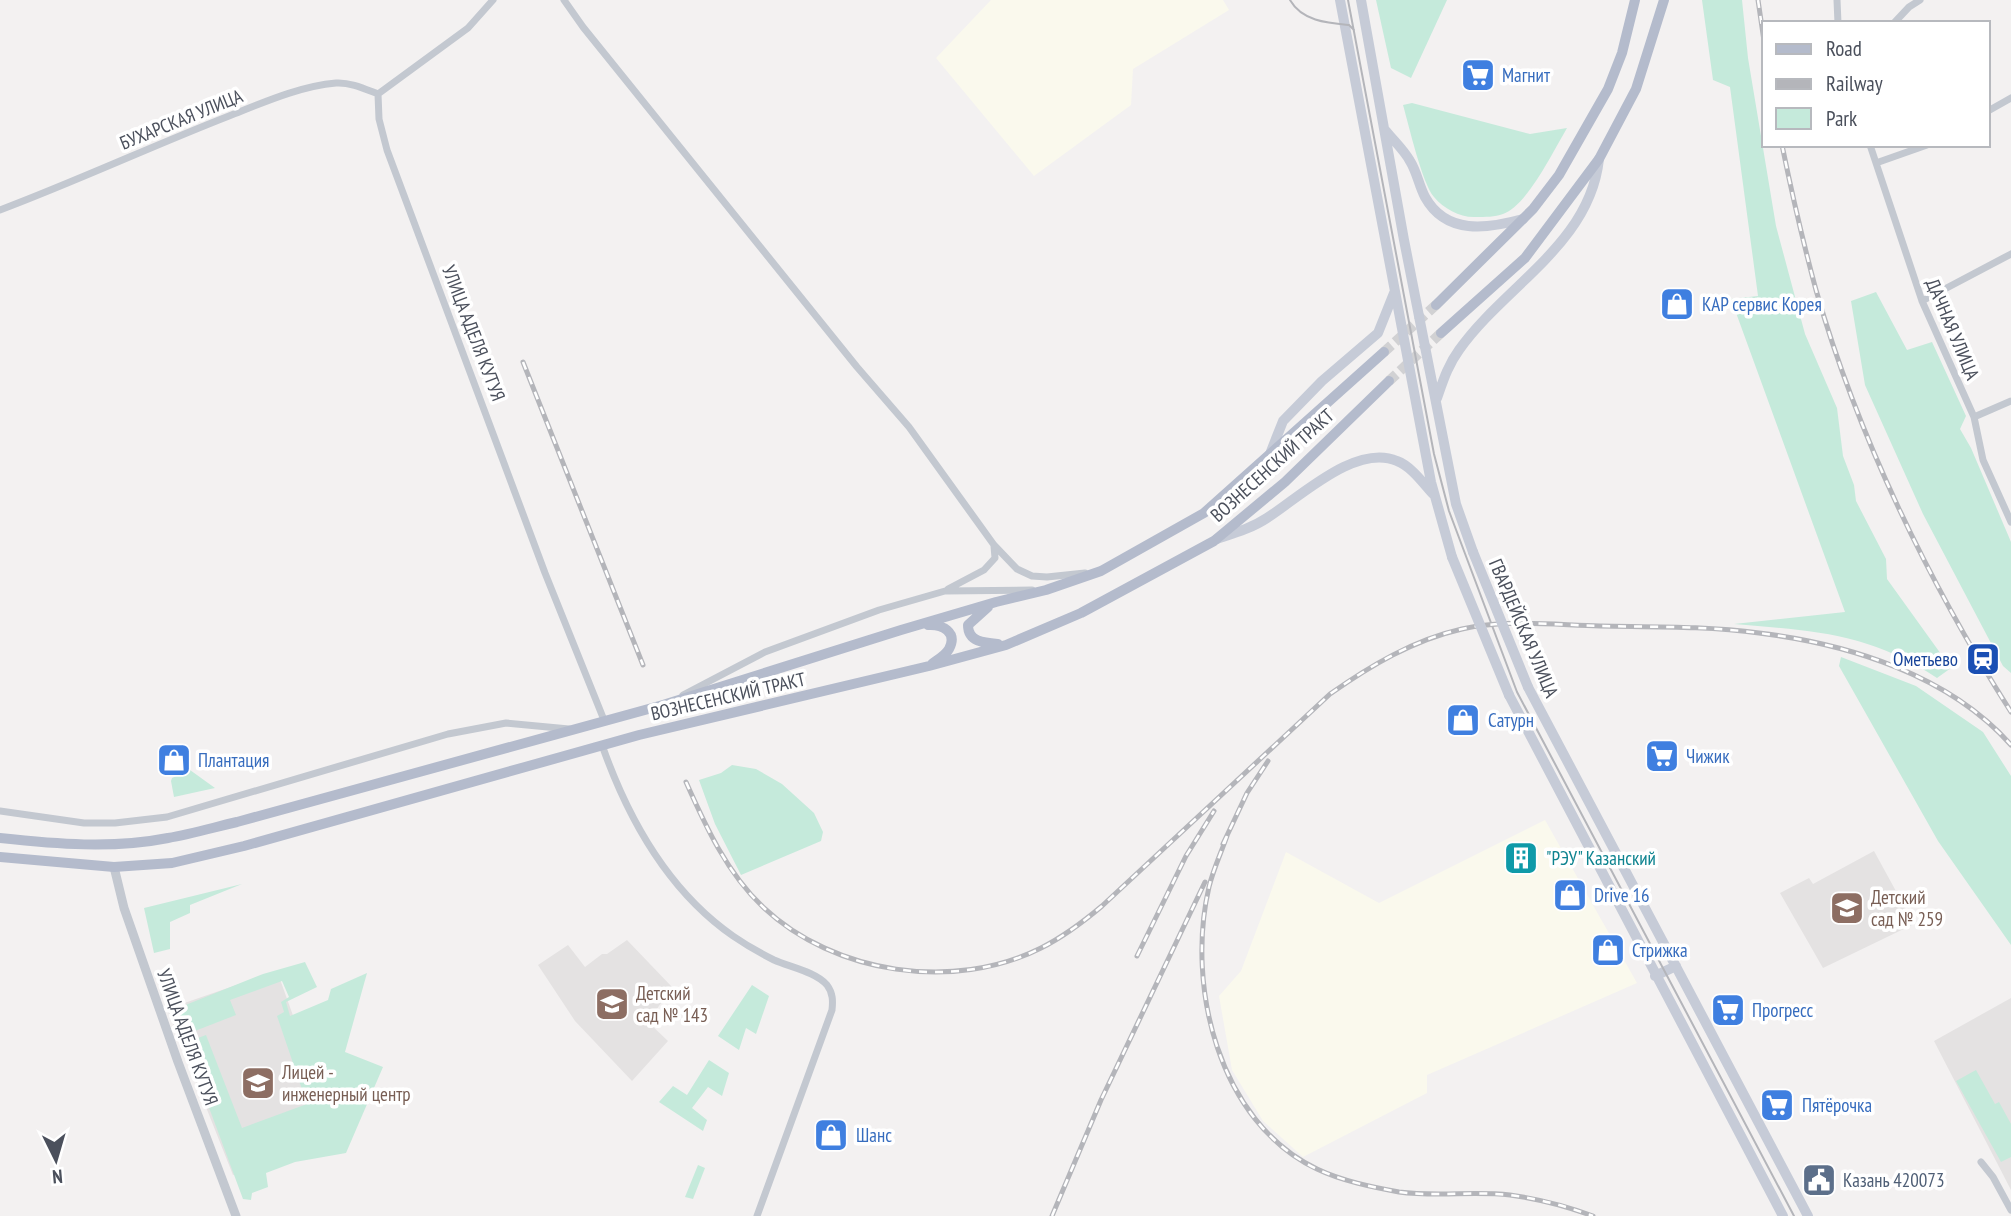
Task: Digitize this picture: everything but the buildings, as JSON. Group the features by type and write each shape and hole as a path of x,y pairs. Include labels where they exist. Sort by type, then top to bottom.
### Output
{"main road":[{"name":"ГВАРДЕЙСКАЯ УЛИЦА","path":"1340,0 1394,292 1435,495 1452,557 1509,695 1783,1216"},
{"name":"ГВАРДЕЙСКАЯ УЛИЦА","path":"1361,0 1456,504 1472,552 1528,687 1808,1216"},
{"path":"1436,305 1523,218 1559,175 1608,89 1622,53 1635,0"},
{"path":"1441,333 1525,258 1599,159 1636,89 1664,0"},
{"path":"1384,127 1411,162 1425,196 1435,212 1442,217 1467,227 1480,228 1523,218"},
{"path":"1437,399 1445,373 1460,349 1535,272 1577,220 1592,193 1599,159"},
{"path":"1269,455 1283,421 1322,381 1378,333 1394,292"},
{"name":"ВОЗНЕСЕНСКИЙ ТРАКТ","path":"0,838 100,844 167,838 237,822 663,705 1101,571 1204,513 1384,352"},
{"name":"ВОЗНЕСЕНСКИЙ ТРАКТ","path":"1,858 114,867 172,863 244,846 602,745 1006,645 1081,612 1214,541 1285,482 1389,381"},
{"path":"1214,541 1248,529 1312,485 1357,462 1373,457 1399,461 1435,495"},
{"path":"996,602 977,614 968,625 968,631 971,637 981,642 1006,645"},
{"path":"901,630 933,625 950,632 952,637 949,650 929,666"},
{"path":"1655,976 1676,966"}],"street":[{"path":"378,94 468,28 493,0"},
{"path":"564,0 857,367 909,427 994,545 1017,569 1032,576 1101,571"},
{"path":"1837,0 1838,21"},
{"path":"1896,21 1920,0"},
{"name":"БУХАРСКАЯ УЛИЦА","path":"0,210 152,146 292,94 338,83 361,87 378,94"},
{"name":"УЛИЦА АДЕЛЯ КУТУЯ","path":"378,94 379,119 387,150 545,573 604,720"},
{"path":"1990,110 2011,98"},
{"name":"ДАЧНАЯ УЛИЦА","path":"1871,147 1922,301 1974,417 1983,460 2011,522"},
{"path":"1876,163 1921,147"},
{"path":"1922,301 2011,254"},
{"path":"1974,417 2011,401"},
{"path":"663,705 765,652 879,610 945,591 984,570 995,558 994,545"},
{"path":"945,591 1046,590"},
{"path":"0,811 84,823 115,823 167,817 448,734 506,723 547,725 573,730"},
{"path":"602,745 616,784 642,833 655,856 680,888 734,937 773,959 817,977 824,982 832,995 832,1010 757,1216"},
{"name":"УЛИЦА АДЕЛЯ КУТУЯ","path":"114,867 124,908 177,1062 236,1216"},
{"path":"1981,1163 1993,1177 2011,1210"}],"shaded area":[{"path":"991,0 1223,0 1229,10 1133,69 1131,105 1034,176 936,58"},
{"path":"1545,820 1637,983 1427,1075 1427,1093 1303,1157 1263,1121 1232,1070 1219,996 1241,971 1286,852 1379,903"},
{"name":"Детский сад № 259","path":"1874,851 1914,924 1823,968 1780,893 1809,878 1813,884"},
{"name":"Детский сад № 143","path":"627,940 672,987 648,1022 668,1041 632,1081 575,1021 538,965 568,945 585,967"},
{"name":"Лицей - инженерный центр","path":"277,971 332,1124 294,1154 233,1175 167,1009"},
{"path":"2011,998 2011,1190 1934,1041"}],"green space":[{"path":"1376,0 1447,0 1411,78 1391,68"},
{"path":"1702,0 1742,0 1748,58 1776,226 1805,334 1837,408 1843,456 1854,485 1856,501 1886,559 1887,579 1951,668 1937,678 1887,651 1839,636 1734,624 1845,612 1731,299 1758,296 1730,87 1713,80"},
{"path":"1412,103 1530,134 1567,128 1539,176 1512,209 1497,216 1470,217 1448,209 1429,190 1403,105"},
{"path":"1876,292 1907,350 1932,342 1966,416 1960,429 1971,448 2011,542 2011,673 2003,666 1923,514 1865,385 1851,301"},
{"path":"1841,657 1916,686 1983,732 2011,776 2011,945 1938,841 1839,666"},
{"path":"732,765 756,769 782,784 814,813 823,832 821,841 741,875 715,824 699,780 721,773"},
{"path":"190,770 215,788 174,797 172,778"},
{"path":"242,884 190,905 190,913 170,922 170,949 154,953 144,908"},
{"path":"305,962 317,987 286,1002 290,1016 328,1000 331,989 367,973 345,1052 383,1067 346,1153 295,1162 266,1173 268,1187 252,1193 251,1200 243,1199 185,1043 206,1035 242,1128 307,1104 277,1016 284,1012 281,1002 289,997 282,981 230,1000 236,1015 182,1036 173,1010 263,974"},
{"path":"752,985 769,996 756,1034 746,1028 739,1050 718,1036"},
{"path":"709,1060 729,1073 722,1096 708,1087 692,1108 707,1120 703,1131 659,1102 673,1086 687,1095"},
{"path":"1976,1070 1995,1104 1999,1102 2011,1124 2011,1157 2001,1162 1956,1081"},
{"path":"698,1165 705,1168 693,1199 685,1197"}],"tunnel":[{"path":"1384,352 1436,305"},
{"path":"1389,381 1441,333"}],"tram line":[{"path":"1290,0 1308,17 1349,25 1354,30"},
{"path":"1348,0 1434,454 1449,511 1517,692 1794,1216"}],"railway":[{"path":"1758,0 1762,27"},
{"path":"1782,147 1816,290 1853,400 1898,508 1924,561 2011,712"},
{"path":"523,362 643,665"},
{"path":"686,782 728,864 750,894 792,930 824,948 859,961 896,969 934,972 971,970 1007,962 1041,948 1065,934 1102,906 1330,694 1409,647 1462,629 1514,623 1700,628 1759,633 1828,645 1896,667 1928,682 1986,721 2011,745"},
{"path":"1223,844 1247,793 1268,761"},
{"path":"1137,956 1186,856 1214,811"},
{"path":"1227,836 1209,887 1203,925 1202,966 1207,1007 1217,1047 1233,1085 1255,1119 1283,1147 1317,1169 1347,1180 1413,1193 1510,1195 1552,1203 1593,1216"},
{"path":"1052,1216 1101,1100 1205,882"}],"place":[{"name":"Магнит","path":"1478,75"},
{"name":"КАР сервис Корея","path":"1677,304"},
{"name":"Ометьево","path":"1983,659"},
{"name":"Сатурн","path":"1463,720"},
{"name":"Чижик","path":"1662,756"},
{"name":"Плантация","path":"174,760"},
{"name":"\"РЭУ\" Казанский","path":"1521,858"},
{"name":"Drive 16","path":"1570,895"},
{"name":"Детский сад № 259","path":"1847,908"},
{"name":"Стрижка","path":"1608,950"},
{"name":"Детский сад № 143","path":"612,1004"},
{"name":"Прогресс","path":"1728,1010"},
{"name":"Лицей - инженерный центр","path":"258,1083"},
{"name":"Пятёрочка","path":"1777,1105"},
{"name":"Шанс","path":"831,1135"},
{"name":"Казань 420073","path":"1819,1180"}]}
